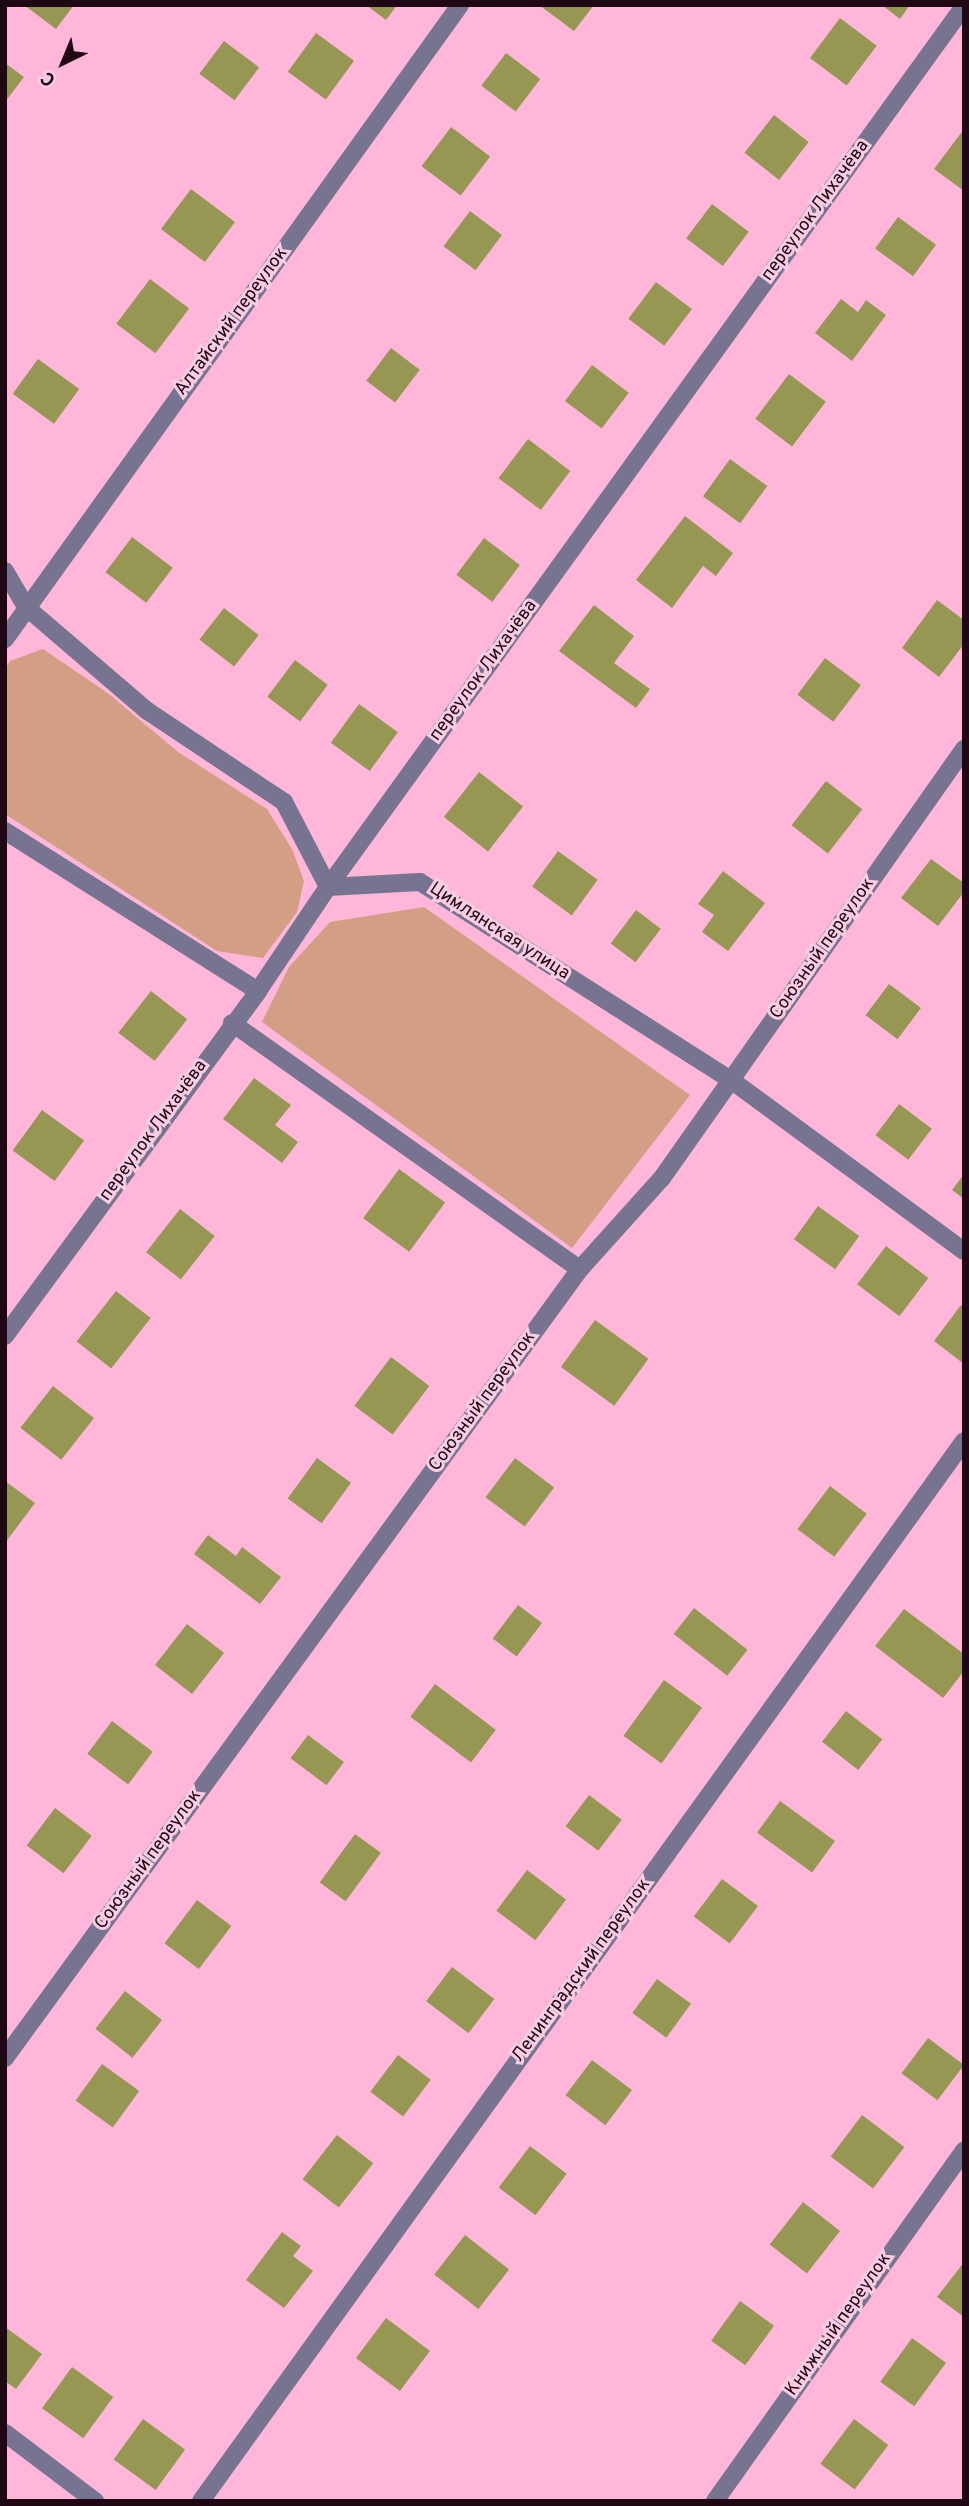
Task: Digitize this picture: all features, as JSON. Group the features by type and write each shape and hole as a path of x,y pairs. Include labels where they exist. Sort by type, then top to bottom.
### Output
{"street":[{"name":"Алтайский переулок","path":"5,639 460,5"},
{"name":"переулок Лихачёва","path":"5,1336 258,991 328,887 964,6"},
{"path":"5,571 26,607 146,710 285,802 328,887"},
{"name":"Союзный переулок","path":"5,2058 580,1269 662,1178 964,749"},
{"path":"5,831 258,991"},
{"name":"Цимлянская улица","path":"328,887 420,882 731,1080 964,1251"},
{"path":"232,1023 580,1269"},
{"name":"Ленинградский переулок","path":"201,2501 964,1441"},
{"name":"Книжный переулок","path":"715,2501 964,2150"},
{"path":"5,2432 94,2501"}],"shaded area":[{"path":"43,649 109,694 178,752 267,809 292,849 304,881 297,912 263,958 217,951 5,814 5,669 10,661"},
{"path":"424,907 690,1095 572,1248 262,1022 289,967 330,922"}],"building":[{"path":"24,5 74,5 56,29"},
{"path":"366,5 397,5 386,20"},
{"path":"539,5 594,5 574,31"},
{"path":"882,5 910,5 900,19"},
{"path":"840,18 877,46 847,86 810,58"},
{"path":"316,33 354,61 326,99 288,72"},
{"path":"224,41 259,67 234,100 199,74"},
{"path":"506,53 540,79 516,112 481,86"},
{"path":"5,63 24,77 5,102"},
{"path":"774,115 809,142 779,180 744,153"},
{"path":"451,127 490,156 461,196 422,166"},
{"path":"964,129 964,191 934,169"},
{"path":"191,189 235,222 205,262 161,229"},
{"path":"712,204 749,232 723,266 686,238"},
{"path":"470,211 502,235 475,270 444,246"},
{"path":"898,217 936,245 913,276 875,249"},
{"path":"150,279 189,308 155,353 116,324"},
{"path":"656,282 692,309 664,346 628,319"},
{"path":"841,299 858,312 866,300 886,315 852,361 815,333"},
{"path":"391,348 420,370 395,402 366,381"},
{"path":"38,359 79,389 54,424 13,394"},
{"path":"592,365 629,393 602,429 565,401"},
{"path":"789,374 826,402 792,446 755,419"},
{"path":"528,439 570,471 541,510 499,478"},
{"path":"730,459 767,486 740,523 703,496"},
{"path":"685,516 733,553 716,576 703,566 672,608 636,580"},
{"path":"132,537 173,568 146,603 106,572"},
{"path":"484,538 520,565 492,602 456,575"},
{"path":"937,600 964,620 964,644 939,677 902,648"},
{"path":"594,605 634,636 614,663 650,689 636,708 559,651"},
{"path":"224,608 259,635 234,667 199,640"},
{"path":"825,658 861,685 833,722 797,695"},
{"path":"295,660 328,685 300,721 267,697"},
{"path":"359,704 398,732 370,771 331,743"},
{"path":"479,772 523,806 488,851 444,817"},
{"path":"826,781 862,809 828,853 792,825"},
{"path":"558,851 598,880 572,915 532,887"},
{"path":"931,859 964,883 964,892 938,926 901,898"},
{"path":"723,871 765,903 728,951 702,932 714,915 698,904"},
{"path":"636,910 661,929 635,962 611,944"},
{"path":"889,984 921,1008 897,1039 866,1015"},
{"path":"151,991 187,1019 155,1061 118,1033"},
{"path":"254,1078 291,1105 275,1125 298,1142 282,1163 223,1119"},
{"path":"899,1104 932,1129 908,1160 876,1135"},
{"path":"42,1110 84,1141 55,1181 13,1150"},
{"path":"399,1169 445,1203 409,1252 363,1218"},
{"path":"964,1174 964,1199 952,1190"},
{"path":"818,1206 859,1236 835,1269 794,1239"},
{"path":"180,1209 215,1236 181,1279 146,1252"},
{"path":"886,1246 928,1278 899,1316 857,1284"},
{"path":"116,1291 151,1318 111,1369 77,1341"},
{"path":"961,1305 964,1308 964,1364 934,1341"},
{"path":"595,1320 648,1359 614,1406 561,1367"},
{"path":"391,1357 429,1386 393,1435 354,1406"},
{"path":"53,1386 94,1418 61,1460 20,1428"},
{"path":"317,1458 351,1483 322,1523 288,1498"},
{"path":"515,1458 554,1487 525,1527 486,1497"},
{"path":"5,1481 35,1503 5,1543"},
{"path":"830,1486 867,1514 834,1557 798,1529"},
{"path":"208,1535 236,1556 242,1547 281,1577 260,1604 194,1554"},
{"path":"518,1605 542,1623 517,1657 493,1639"},
{"path":"694,1608 748,1650 727,1676 674,1634"},
{"path":"904,1609 964,1654 964,1671 943,1698 875,1646"},
{"path":"187,1624 224,1653 192,1694 155,1665"},
{"path":"664,1680 702,1708 661,1763 623,1736"},
{"path":"435,1684 496,1730 471,1762 410,1717"},
{"path":"846,1711 882,1739 858,1770 822,1742"},
{"path":"112,1721 153,1752 128,1784 87,1754"},
{"path":"308,1735 344,1762 326,1785 291,1758"},
{"path":"589,1795 622,1820 598,1851 566,1826"},
{"path":"780,1801 835,1841 812,1873 757,1833"},
{"path":"55,1808 92,1836 63,1873 27,1846"},
{"path":"355,1834 381,1853 346,1901 320,1883"},
{"path":"527,1870 566,1899 535,1940 496,1911"},
{"path":"722,1879 758,1906 730,1944 694,1917"},
{"path":"197,1900 231,1926 199,1969 165,1943"},
{"path":"452,1967 494,1999 468,2033 426,2001"},
{"path":"657,1979 691,2004 666,2038 632,2013"},
{"path":"125,1991 162,2020 132,2058 95,2029"},
{"path":"928,2038 964,2065 937,2100 902,2073"},
{"path":"398,2055 431,2080 403,2116 370,2092"},
{"path":"592,2060 632,2090 605,2125 566,2095"},
{"path":"102,2064 139,2091 113,2127 76,2100"},
{"path":"862,2115 904,2147 873,2188 831,2157"},
{"path":"337,2135 373,2163 339,2207 303,2179"},
{"path":"530,2146 567,2174 535,2215 499,2188"},
{"path":"803,2202 840,2231 807,2273 770,2245"},
{"path":"282,2232 301,2246 293,2256 313,2271 284,2308 246,2280"},
{"path":"465,2235 509,2269 478,2309 434,2274"},
{"path":"964,2262 964,2317 937,2297"},
{"path":"740,2301 774,2326 745,2365 711,2341"},
{"path":"386,2318 430,2351 400,2391 356,2358"},
{"path":"5,2327 42,2354 16,2389 5,2381"},
{"path":"912,2338 946,2363 914,2406 880,2382"},
{"path":"72,2367 113,2397 83,2438 42,2408"},
{"path":"143,2419 185,2450 156,2490 114,2459"},
{"path":"854,2419 888,2445 855,2490 820,2464"}]}
